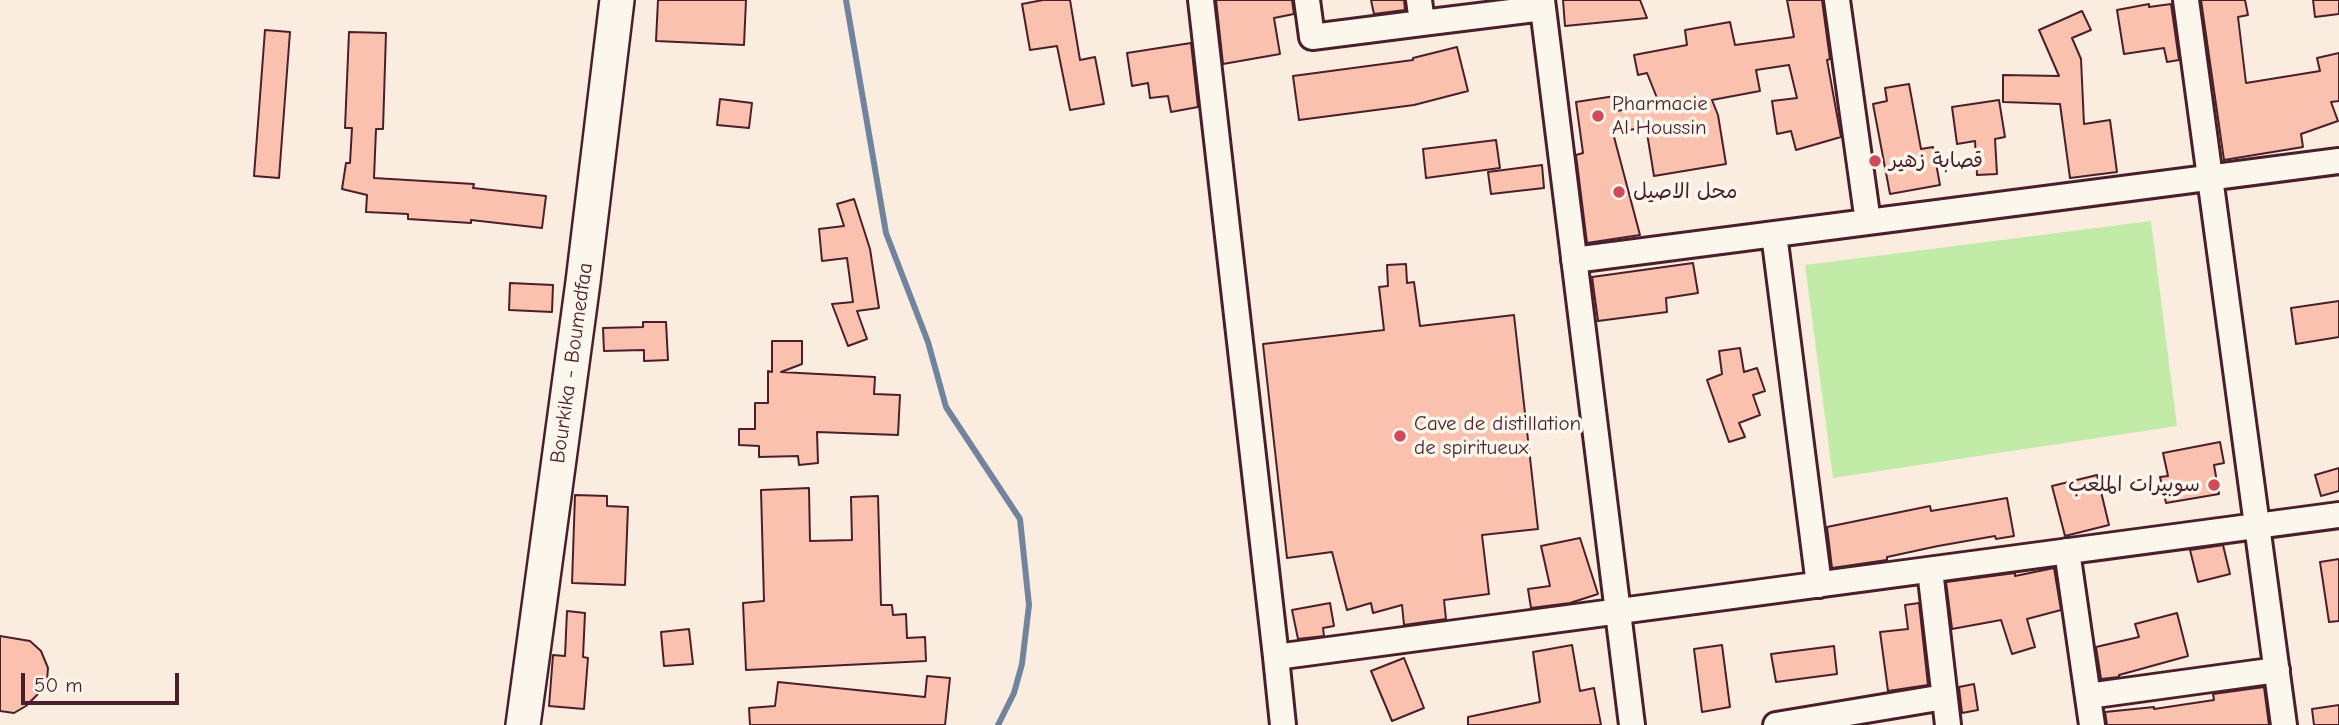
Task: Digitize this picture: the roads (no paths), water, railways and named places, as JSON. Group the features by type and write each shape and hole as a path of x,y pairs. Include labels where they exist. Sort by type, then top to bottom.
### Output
{"main road":[{"name":"Bourkika - Boumedfaa","path":"523,725 583,282 617,0"}],"street":[{"path":"1201,0 1283,725"},
{"path":"1307,0 1312,37 1420,11 1542,4 1632,725"},
{"path":"1836,0 1868,222"},
{"path":"2186,0 2284,725"},
{"path":"1574,260 2339,161"},
{"path":"1774,234 1819,585"},
{"path":"1276,657 2339,515"},
{"path":"2067,551 2092,725"},
{"path":"1930,570 1948,725"},
{"path":"2088,696 2277,670"},
{"path":"1776,725 1875,717 1944,697"}],"waterway":[{"path":"846,0 886,233 928,342 946,407 1020,519 1029,605 1022,664 1014,693 998,725"}],"place":[{"name":"Pharmacie Al Houssin","path":"1598,116"},
{"name":"قصابة زهير","path":"1875,161"},
{"name":"محل الاصيل","path":"1619,192"},
{"name":"Cave de distillation de spiritueux","path":"1400,436"},
{"name":"سوبيرات الملعب","path":"2214,485"}]}
